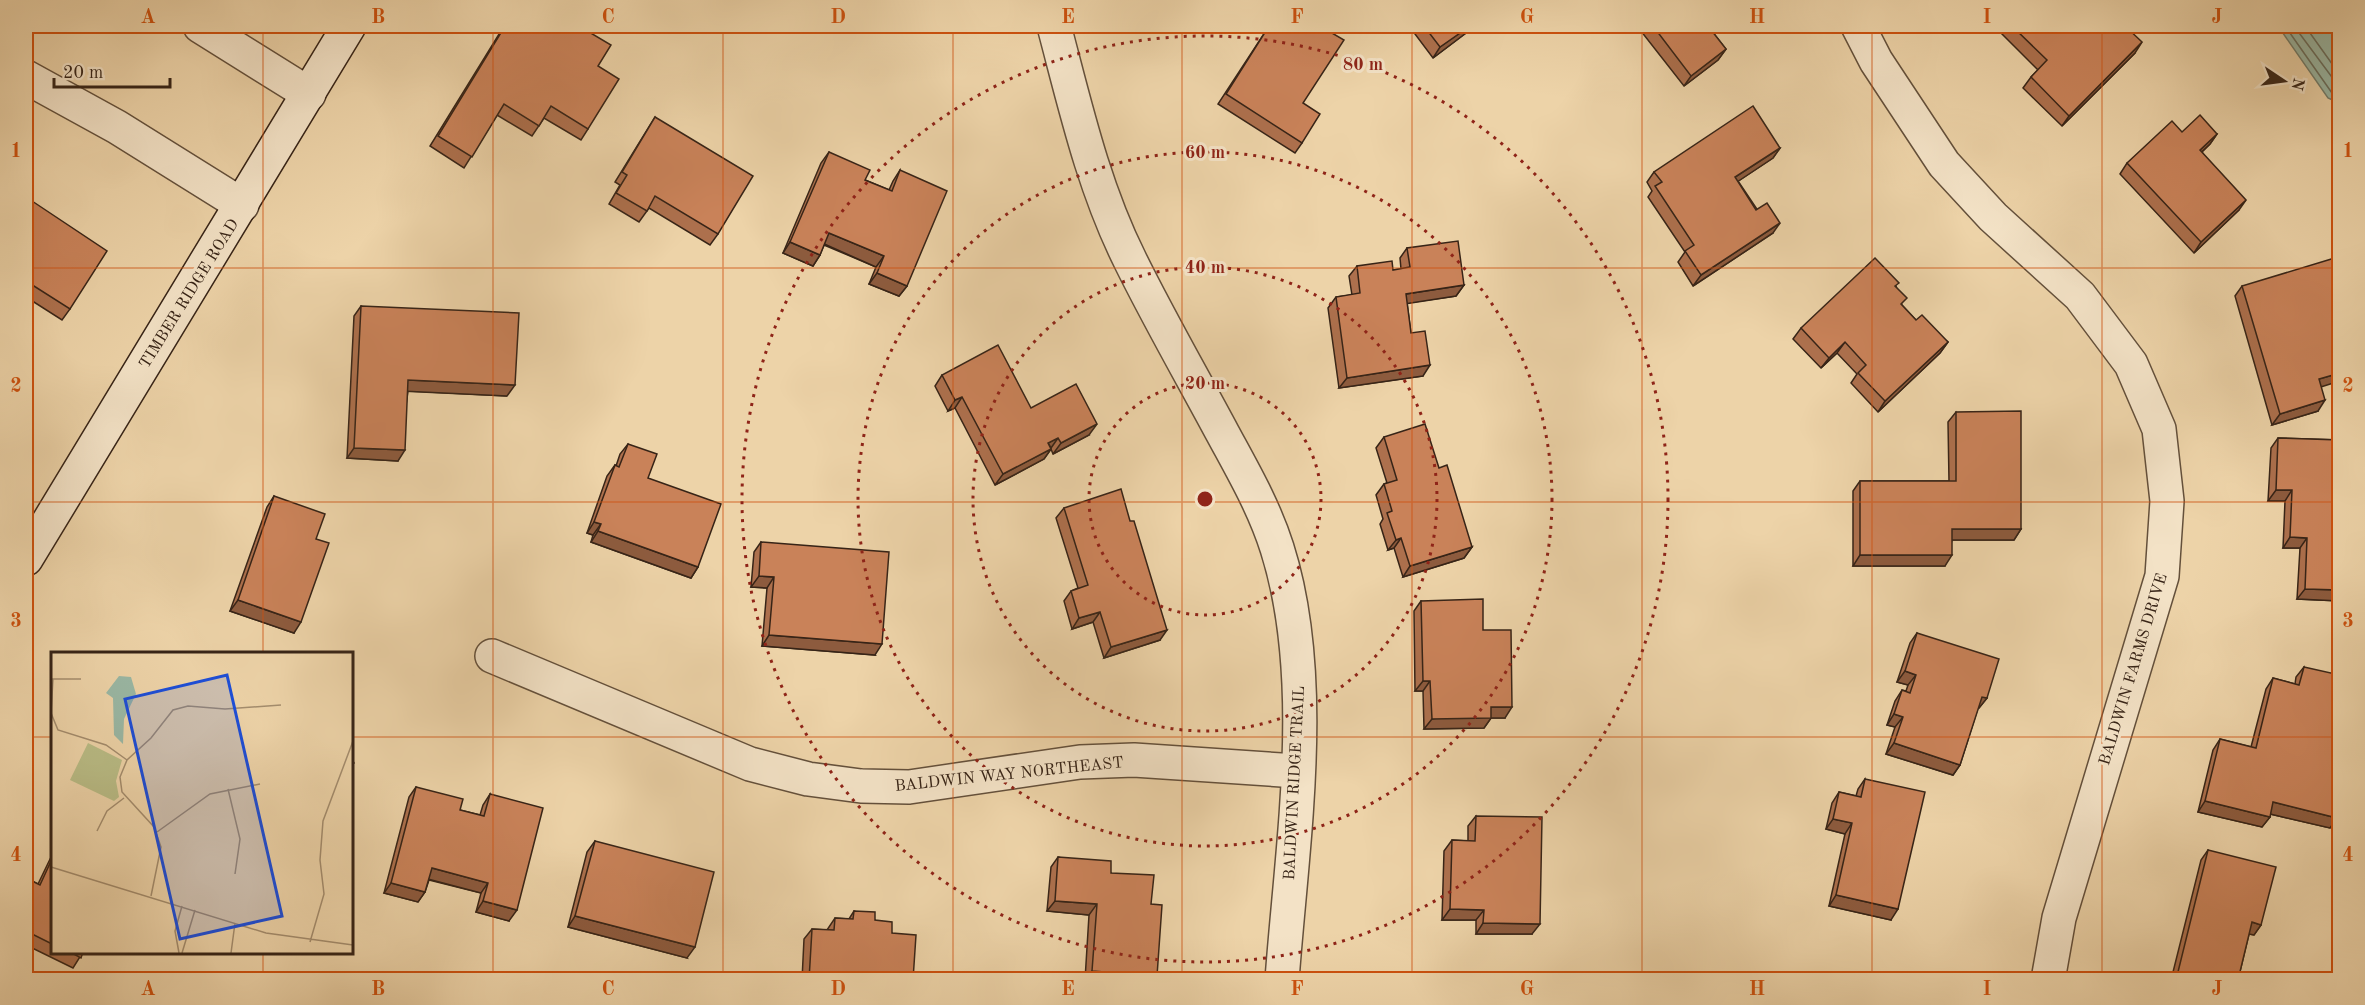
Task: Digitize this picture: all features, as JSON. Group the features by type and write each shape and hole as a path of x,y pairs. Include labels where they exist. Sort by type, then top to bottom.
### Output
{"street":[{"path":"200,26 309,94"},
{"name":"TIMBER RIDGE ROAD","path":"28,550 242,205 349,26"},
{"name":"BALDWIN RIDGE TRAIL","path":"1054,26 1102,196 1129,260 1259,500 1277,549 1296,641 1300,695 1282,980"},
{"name":"BALDWIN FARMS DRIVE","path":"1858,26 1876,61 1944,164 1993,217 2080,296 2099,321 2131,364 2159,429 2168,501 2162,576 2059,918 2048,980"},
{"path":"26,76 117,127 242,205"},
{"name":"BALDWIN WAY NORTHEAST","path":"492,656 750,764 808,779 861,786 909,787 1080,762 1134,760 1297,771"}],"water":[{"path":"2278,26 2339,26 2339,103 2328,98"}],"building":[{"path":"505,26 579,26 611,45 598,66 619,79 588,129 551,106 539,126 504,104 472,157 438,136"},
{"path":"1269,26 1320,26 1344,40 1303,103 1320,114 1302,143 1226,94"},
{"path":"1424,26 1470,26 1440,47"},
{"path":"1653,26 1708,26 1726,49 1691,76"},
{"path":"2012,26 2105,26 2108,28 2125,26 2142,42 2069,116 2031,77 2047,60"},
{"path":"1753,106 1780,148 1735,177 1756,210 1767,203 1780,223 1701,275 1685,251 1694,245 1655,186 1662,182 1654,172"},
{"path":"2200,115 2217,134 2200,150 2246,200 2201,242 2127,163 2172,121 2182,132"},
{"path":"655,117 753,176 718,234 655,196 647,211 616,193 627,175 622,172"},
{"path":"829,152 870,170 865,180 892,191 900,170 947,191 907,286 877,273 884,256 829,233 820,255 790,242"},
{"path":"26,197 107,251 70,309 26,281"},
{"path":"1458,241 1464,285 1406,294 1411,333 1425,331 1430,365 1347,378 1336,297 1360,293 1357,266 1392,261 1393,270 1410,267 1407,248"},
{"path":"2338,257 2340,264 2340,373 2319,379 2325,400 2280,414 2242,286"},
{"path":"1875,258 1899,283 1895,286 1907,298 1901,304 1916,320 1922,315 1948,342 1885,401 1858,373 1866,365 1845,342 1829,358 1801,328"},
{"path":"361,306 519,313 515,385 408,380 405,450 354,448"},
{"path":"998,345 1031,408 1076,384 1097,424 1061,443 1058,438 1048,443 1051,449 1003,474 962,397 955,400 942,375"},
{"path":"2021,411 2021,529 1952,529 1952,555 1860,555 1860,481 1956,481 1956,412"},
{"path":"1425,424 1439,468 1447,465 1472,547 1410,566 1401,538 1396,540 1387,513 1392,511 1384,484 1397,480 1384,437"},
{"path":"2278,438 2340,440 2340,590 2305,589 2307,538 2290,537 2292,490 2276,490"},
{"path":"628,444 657,454 648,478 721,504 698,567 598,531 601,524 594,522 615,465 619,467"},
{"path":"1121,489 1130,521 1134,521 1167,630 1111,647 1100,612 1079,618 1071,591 1088,585 1064,508"},
{"path":"274,496 325,514 316,539 329,543 301,622 238,600"},
{"path":"761,542 889,552 882,644 769,635 774,577 759,576"},
{"path":"1483,599 1483,630 1511,630 1512,707 1491,707 1491,718 1432,719 1430,681 1423,681 1421,601"},
{"path":"1917,633 1999,659 1987,698 1982,697 1960,765 1894,743 1903,717 1894,714 1902,690 1910,693 1916,675 1905,671"},
{"path":"2304,667 2340,675 2340,809 2337,818 2273,802 2270,817 2205,801 2220,739 2256,748 2273,678 2299,685"},
{"path":"1865,779 1925,792 1898,909 1836,895 1852,823 1833,819 1839,792 1861,797"},
{"path":"416,787 463,799 460,810 484,816 490,794 543,808 517,910 483,901 488,883 432,868 425,892 391,883"},
{"path":"1476,816 1542,817 1540,924 1483,923 1484,910 1450,909 1452,840 1475,841"},
{"path":"595,841 714,872 695,947 575,916"},
{"path":"2208,850 2276,867 2261,925 2252,922 2238,980 2176,980"},
{"path":"1058,857 1111,861 1111,873 1154,875 1151,904 1162,905 1157,976 1092,971 1097,904 1055,901"},
{"path":"51,861 51,944 26,931 26,878 40,885"},
{"path":"854,911 875,912 875,920 892,922 892,933 916,935 913,980 809,980 812,929 834,930 835,918 853,919"}]}
